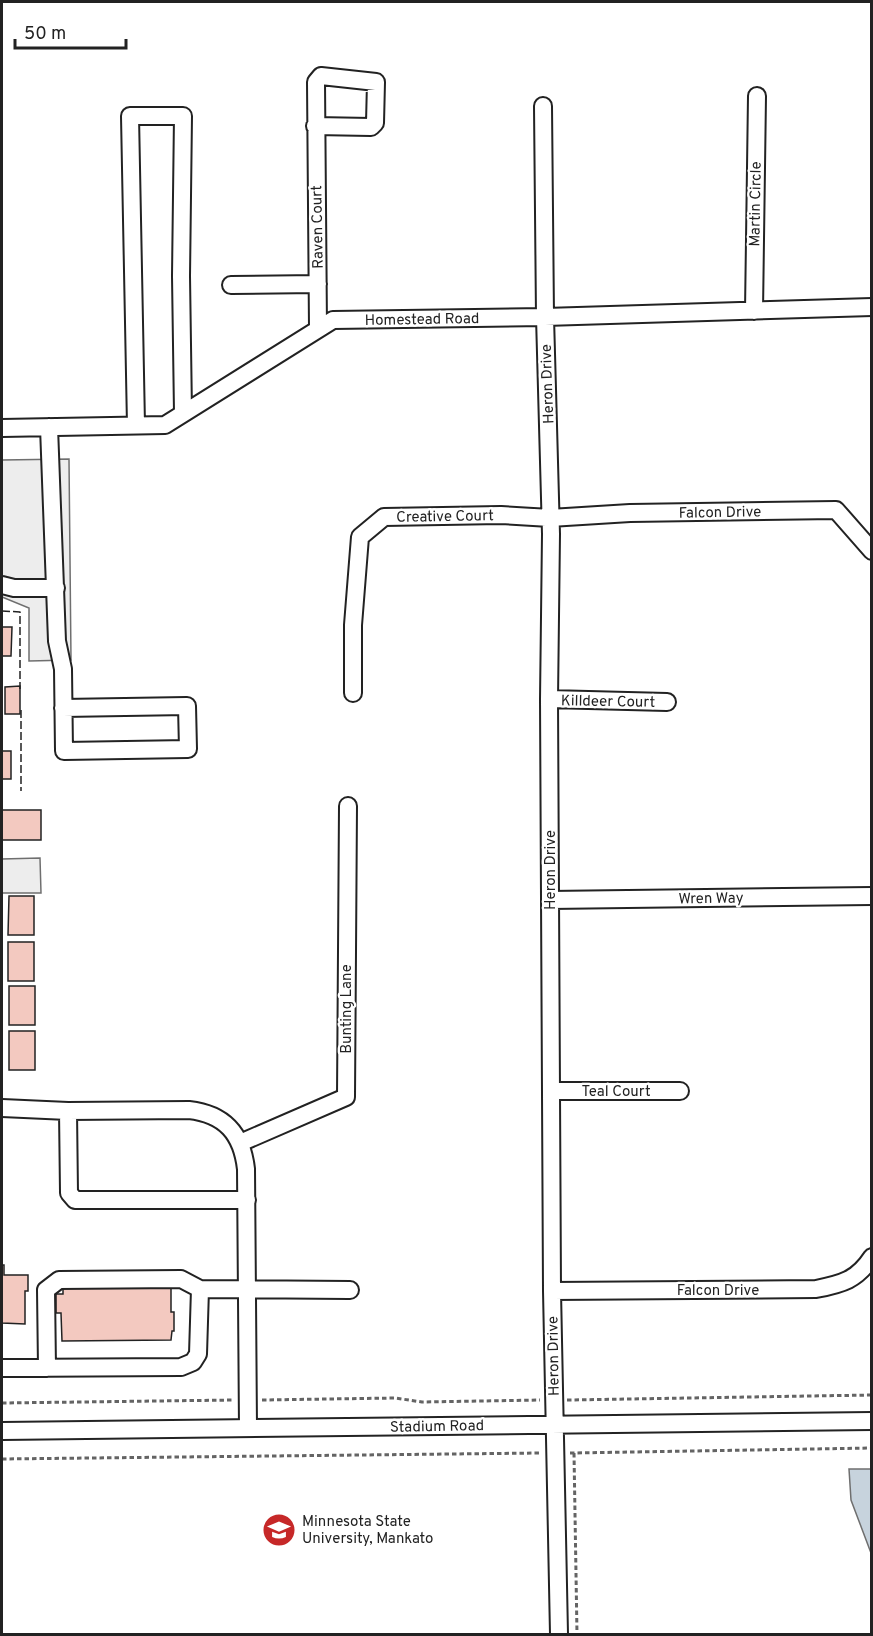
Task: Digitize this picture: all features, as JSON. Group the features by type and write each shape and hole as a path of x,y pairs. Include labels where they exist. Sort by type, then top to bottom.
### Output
{"street":[{"name":"Raven Court","path":"315,126 371,127 375,123 376,82 321,76 316,82 315,126 318,328"},
{"name":"Martin Circle","path":"753,311 757,96"},
{"name":"Heron Drive","path":"543,106 550,518 552,1291 558,1635"},
{"path":"136,425 130,116 183,116 181,276 183,413"},
{"path":"231,285 318,284"},
{"name":"Homestead Road","path":"2,428 165,424 333,320 545,317 872,307"},
{"path":"49,427 57,640 63,669 63,708 64,751 188,749 187,705 63,708"},
{"name":"Falcon Drive","path":"550,518 630,513 836,510 872,551"},
{"name":"Creative Court","path":"353,693 353,625 360,537 384,517 501,515 550,518"},
{"path":"2,585 14,588 56,588"},
{"name":"Killdeer Court","path":"549,699 667,702"},
{"name":"Bunting Lane","path":"240,1143 346,1097 348,806"},
{"name":"Wren Way","path":"550,900 872,896"},
{"name":"Teal Court","path":"551,1091 680,1091"},
{"path":"2,1108 68,1111 189,1110 206,1112 220,1119 232,1130 245,1156 248,1428"},
{"path":"68,1111 69,1193 75,1200 247,1200"},
{"name":"Falcon Drive","path":"552,1291 816,1289 839,1285 847,1281 862,1272 872,1257"},
{"path":"47,1368 46,1290 59,1280 181,1279 200,1289 351,1290"},
{"path":"2,1368 181,1367 188,1365 196,1360 198,1354 200,1289"},
{"name":"Stadium Road","path":"2,1431 872,1421"}],"path":[{"path":"2,1403 395,1398 422,1402 872,1395"},
{"path":"2,1459 872,1448"},
{"path":"574,1453 577,1635"}],"shaded area":[{"path":"69,459 71,660 29,661 29,608 2,597 2,460"},
{"path":"40,858 41,893 2,893 2,859"},
{"path":"849,1469 871,1469 871,1553 851,1500"}],"building":[{"path":"2,627 12,627 11,656 2,656"},
{"path":"20,686 20,714 5,714 5,687"},
{"path":"2,751 11,751 11,779 2,779"},
{"path":"2,810 41,810 41,840 2,840"},
{"path":"9,896 34,896 34,935 8,935"},
{"path":"8,942 34,942 34,981 8,981"},
{"path":"9,986 35,986 35,1025 9,1025"},
{"path":"9,1031 35,1031 35,1070 9,1070"},
{"path":"2,1265 4,1265 4,1275 28,1275 28,1291 25,1291 25,1324 2,1323"},
{"path":"171,1286 174,1331 172,1331 171,1340 62,1341 61,1313 56,1313 56,1294 63,1294 63,1287"}],"fence":[{"path":"2,611 20,612 20,689"},
{"path":"21,710 21,791"}],"place":[{"name":"Minnesota State University, Mankato","path":"279,1530"}]}
